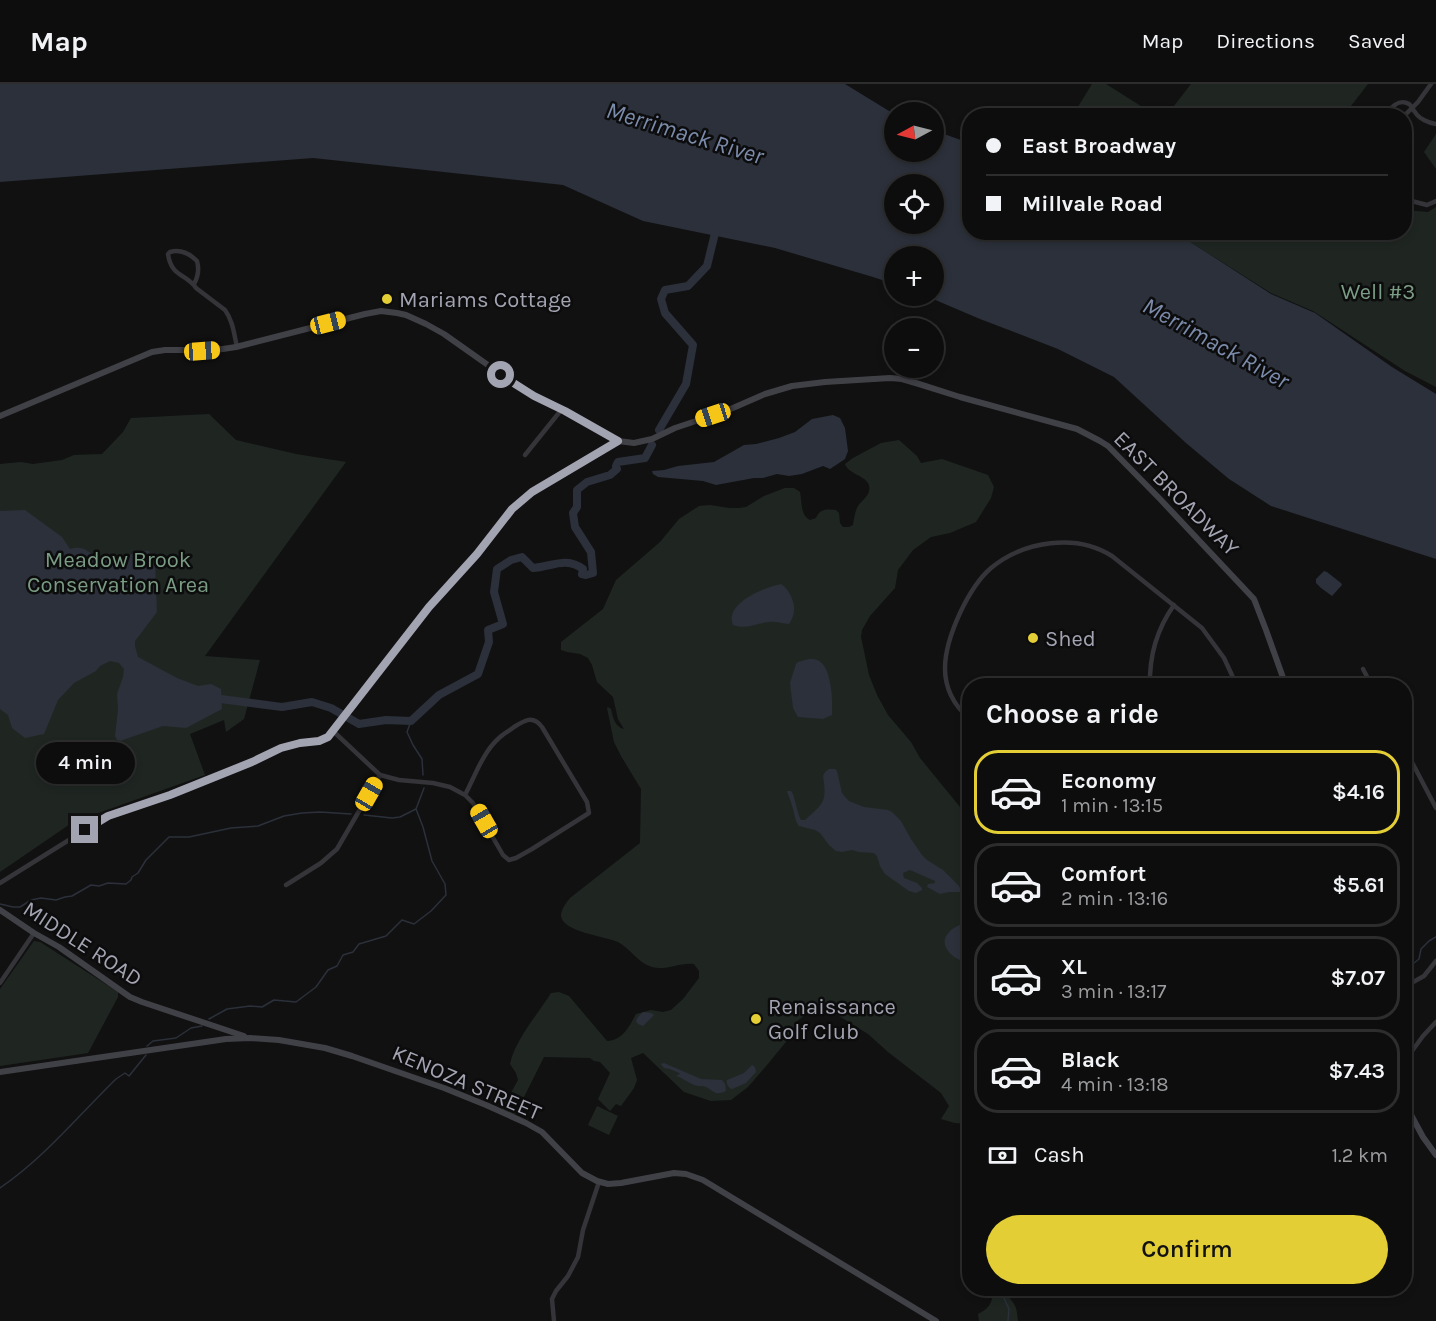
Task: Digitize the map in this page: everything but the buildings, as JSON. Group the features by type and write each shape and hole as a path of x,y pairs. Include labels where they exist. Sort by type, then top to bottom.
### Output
{"street":[{"path":"1412,107 1431,84"},
{"path":"1391,108 1401,103 1409,104 1419,117 1436,124"},
{"path":"1412,201 1426,205 1436,201"},
{"path":"194,284 198,269 197,261 185,252 170,252 168,258 173,268 228,314 237,347"},
{"path":"0,416 152,352 202,351 237,347 381,311 406,315 432,327 519,387 618,441 532,492 512,509 477,554 429,607 324,740 281,748 170,795 108,816 0,883"},
{"name":"EAST BROADWAY","path":"618,441 634,442 652,439 765,394 792,387 879,378 902,379 1077,429 1100,441 1115,453 1248,592 1257,604 1283,678"},
{"path":"525,455 562,409"},
{"path":"962,710 955,702 948,686 945,668 948,644 967,599 985,574 1003,560 1016,553 1046,544 1068,542 1089,546 1112,556 1193,620 1210,637 1224,658 1233,678"},
{"path":"1150,678 1156,638 1174,605"},
{"path":"1363,669 1368,678"},
{"path":"333,731 380,775 433,783 450,787 465,795 473,803 503,855 509,860 532,849 590,813 587,802 542,727 533,719 518,725 493,744 465,795"},
{"path":"1412,762 1436,808"},
{"path":"286,885 321,863 337,849 380,775"},
{"name":"MIDDLE ROAD","path":"0,910 34,933 59,946 130,997 250,1038"},
{"path":"0,983 34,933"},
{"path":"1412,983 1424,976 1436,961"},
{"path":"1412,1051 1436,1022"},
{"name":"KENOZA STREET","path":"0,1072 223,1039 250,1038 287,1041 341,1052 486,1105 537,1129 582,1173 599,1182"},
{"path":"1412,1116 1436,1155"},
{"path":"554,1321 552,1299 578,1257 582,1230 599,1182 621,1183 674,1173 698,1178 936,1321"}],"green space":[{"path":"1092,84 1106,84 1144,108 1077,108"},
{"path":"1191,84 1368,84 1349,108 1172,108"},
{"path":"1436,134 1436,169 1424,152"},
{"name":"Well #3","path":"1436,207 1436,387 1405,371 1313,311 1271,293 1187,240 1412,240 1412,211 1428,212"},
{"name":"Meadow Brook Conservation Area","path":"209,414 236,440 296,454 346,462 205,656 260,660 244,719 226,732 224,720 190,734 205,775 73,822 0,872 0,464 21,462 33,464 62,460 74,455 102,454 123,432 131,418"},
{"name":"Renaissance Golf Club","path":"899,440 917,456 921,463 942,459 988,475 994,487 991,498 976,522 950,533 931,537 913,550 898,570 895,588 870,616 862,630 861,637 869,675 888,715 962,809 962,1124 941,1119 949,1106 941,1093 868,1034 831,1011 816,1008 797,1021 790,1037 767,1065 748,1087 731,1100 711,1101 684,1092 643,1053 631,1058 637,1080 634,1088 621,1106 616,1104 610,1111 598,1099 610,1073 600,1062 590,1058 544,1057 515,1115 502,1109 518,1080 510,1064 513,1055 551,993 559,992 569,996 607,1041 621,1035 636,1014 651,1010 663,1012 671,1010 699,978 699,971 694,964 652,967 642,962 618,942 585,933 568,926 563,921 561,915 570,898 640,843 641,789 614,742 608,707 611,709 616,724 624,729 618,719 613,697 597,682 588,658 561,650 561,642 603,609 616,580 660,542 679,519 699,506 746,507 764,496 785,488 794,488 800,492 803,512 810,520 816,518 824,510 836,510 843,527 853,525 857,508 867,495 869,486 868,482 847,468 845,464 881,443"},
{"path":"34,941 40,942 118,992 118,997 88,1053 0,1066 0,989"},
{"path":"597,1106 618,1116 609,1135 588,1125"},
{"path":"993,1296 1007,1296 1016,1308 1018,1321 979,1321 978,1314 988,1308"}],"water":[{"name":"Merrimack River","path":"0,84 845,84 884,108 884,162 944,162 944,134 962,140 962,240 1187,240 1271,294 1315,313 1392,367 1436,394 1436,559 1271,506 1229,479 1114,377 1058,349 944,304 944,246 884,246 884,281 775,248 643,221 563,185 313,158 0,182"},
{"path":"833,415 840,418 845,428 848,451 845,459 830,469 823,466 802,474 789,476 777,474 716,485 703,481 658,477 652,471 714,462 744,445 779,438 795,432 812,419"},
{"path":"25,510 62,537 70,549 81,548 106,560 149,551 155,561 157,612 135,641 138,657 177,678 198,686 211,684 221,689 222,709 186,728 163,726 120,741 117,740 115,736 117,694 124,669 119,663 110,661 74,683 58,700 44,734 25,738 12,728 8,715 0,709 0,511"},
{"path":"1324,571 1342,585 1332,596 1316,583 1316,579"},
{"path":"781,584 788,592 794,606 794,614 789,624 772,622 747,627 733,625 734,610 740,603 756,592"},
{"path":"809,659 823,664 829,677 832,715 823,719 798,717 793,708 790,683 796,664"},
{"path":"829,769 837,771 842,793 849,801 864,807 892,812 901,821 922,855 943,870 962,892 940,894 927,887 935,881 910,870 903,873 904,878 917,883 922,890 916,893 909,891 885,874 874,853 852,850 836,851 820,833 799,826 787,791 793,794 799,816 801,820 805,820 823,801 825,791 823,776"},
{"path":"962,924 962,960 954,956 945,944 945,938 957,926"},
{"path":"643,1012 654,1015 643,1026 636,1021"},
{"path":"664,1063 701,1079 722,1080 726,1091 716,1093 707,1087 694,1085 676,1076 679,1073 664,1068 661,1064"},
{"path":"752,1065 756,1072 746,1083 732,1089 729,1088 727,1080 744,1073"}],"waterway":[{"path":"659,430 686,384 693,345 665,313 661,299 665,290 688,286 707,266 717,225"},
{"path":"213,698 282,707 312,702 331,708 359,724 386,720 411,721 439,695 478,674 489,642 488,630 503,624 494,592 497,569 511,560 522,557 533,568 571,563 583,569 582,574 593,573 591,552 575,527 573,513 577,507 577,490 587,482 610,475 617,469 618,462 645,458 652,445"},
{"path":"411,721 407,732 422,759 423,775"},
{"path":"209,1019 227,1009 262,1007 274,1000 296,1002 316,987 328,970 337,966 343,955 353,952 359,944 386,936 402,920 414,924 446,895 445,884 432,861 416,809 424,788"},
{"path":"364,815 392,818 400,817 416,809"},
{"path":"0,904 20,907 31,900 41,898 56,900 72,896 91,885 126,884 169,837 189,837 231,828 258,826 284,816 302,813 351,814"},
{"path":"1412,965 1419,959 1421,949 1436,937"},
{"path":"147,1046 153,1041 176,1038 191,1028 202,1026"},
{"path":"0,1188 46,1150 116,1079 125,1073 129,1076 146,1055"},
{"path":"1003,1296 1009,1309 1008,1321"}],"place":[{"name":"Mariams Cottage","path":"387,299"},
{"name":"Shed","path":"1033,638"},
{"name":"Renaissance Golf Club","path":"756,1019"}],"route":[{"path":"85,830 108,816 170,795 281,748 324,740 429,607 477,554 512,509 524,497 618,441 534,396 501,375"}]}
